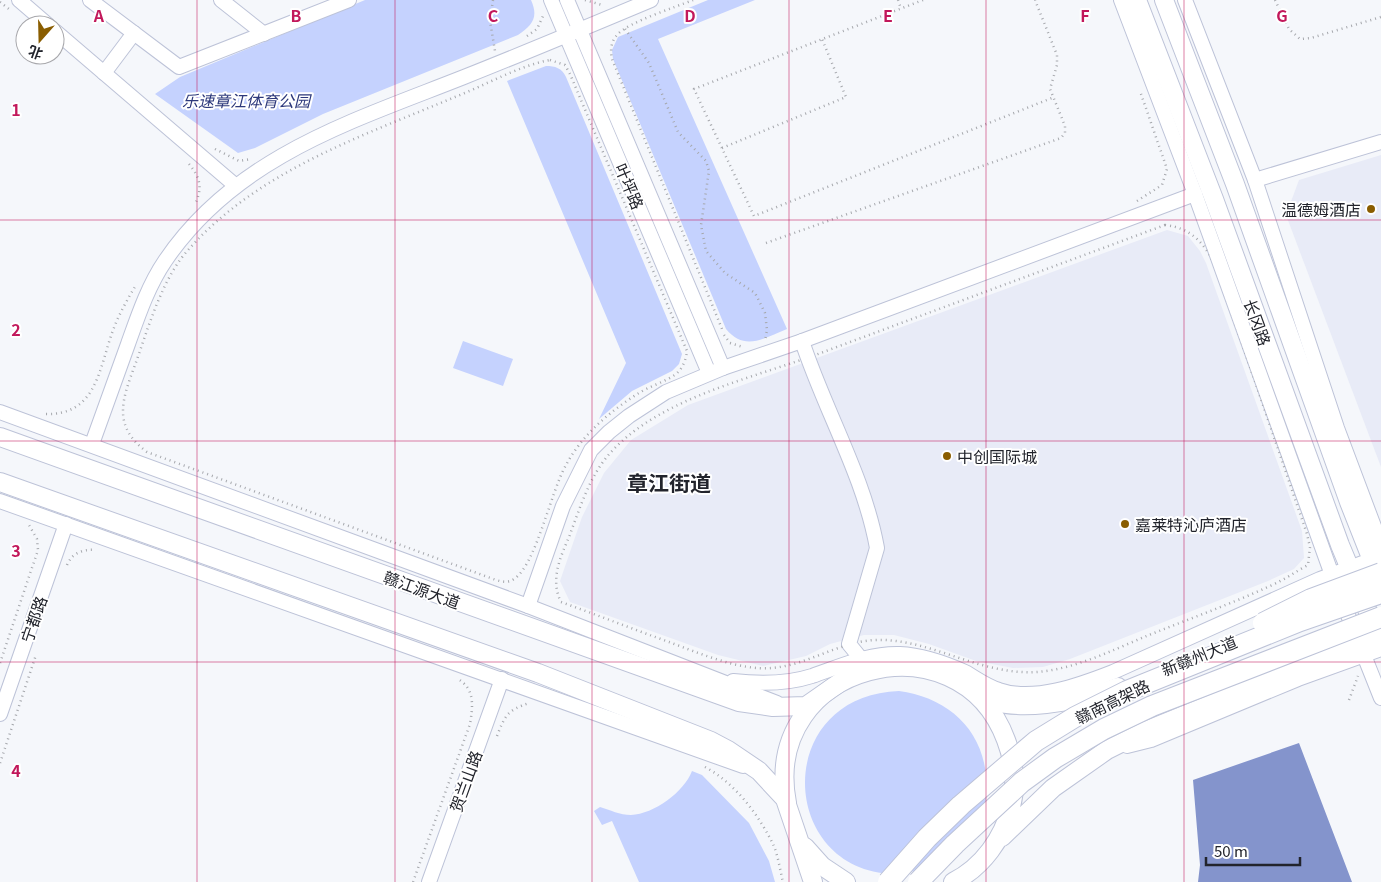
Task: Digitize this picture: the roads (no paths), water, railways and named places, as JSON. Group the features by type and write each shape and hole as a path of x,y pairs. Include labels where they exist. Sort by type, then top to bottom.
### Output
{"highway":[{"path":"1127,691 1311,599 1378,563"},
{"name":"赣南高架路","path":"888,882 927,838 961,805 1036,741 1075,717 1127,691 1300,621 1381,593"},
{"name":"赣南高架路","path":"918,882 967,832 1022,782 1055,758 1104,728 1152,706 1356,643 1381,633"}],"main road":[{"name":"长冈路","path":"1138,0 1214,199 1349,568 1381,633"},
{"name":"长冈路","path":"1164,0 1236,184 1378,563 1381,583"},
{"name":"赣江源大道","path":"0,437 722,698 756,706 806,706 842,681"},
{"path":"0,482 538,673 711,741 759,771 785,798 788,813 797,833 813,882"},
{"name":"新赣州大道","path":"956,682 983,699 1003,702 1044,704 1083,699 1121,686 1341,597 1381,583"},
{"path":"963,882 998,840 1053,788 1106,750 1145,731 1356,643"},
{"path":"788,813 784,791 784,769 794,734 809,710 824,694 865,664 914,667 936,672 956,682 975,695 991,712 1003,731 1010,752 1014,775 1013,798 1007,820 998,840"},
{"path":"797,833 808,851 822,866 846,882"},
{"path":"953,882 976,867"}],"street":[{"path":"19,0 36,15"},
{"path":"90,0 179,67 349,0"},
{"path":"221,0 264,34"},
{"name":"叶坪路","path":"567,0 573,33 708,373"},
{"path":"92,444 140,312 165,261 212,206 236,186 265,165 320,134 651,0"},
{"path":"1121,0 1195,194 1356,643 1381,698"},
{"path":"1185,0 1255,180 1337,428 1381,545"},
{"name":"叶坪路","path":"547,6 573,33 723,368"},
{"path":"104,73 134,33"},
{"path":"65,40 236,186"},
{"path":"1255,180 1381,142"},
{"path":"528,606 563,506 591,450 629,416 666,392 708,373 802,341 1195,194"},
{"path":"802,341 807,358 863,493 877,548 849,644 865,664"},
{"path":"0,412 92,444 528,606 790,707"},
{"path":"0,500 759,771"},
{"name":"宁都路","path":"0,714 66,524"},
{"path":"716,679 766,683 792,680 865,664 881,654 920,657 954,668 1001,691 1021,693 1043,692 1089,681 1113,672 1349,568 1378,563"},
{"path":"1356,643 1381,633"},
{"name":"贺兰山路","path":"428,882 502,679"}],"place":[{"name":"温德姆酒店","path":"1371,209"},
{"name":"中创国际城","path":"947,456"},
{"name":"嘉莱特沁庐酒店","path":"1125,524"}],"district":[{"name":"章江街道","path":"669,482"}],"park label":[{"name":"乐速章江体育公园","path":"246,100"}]}
